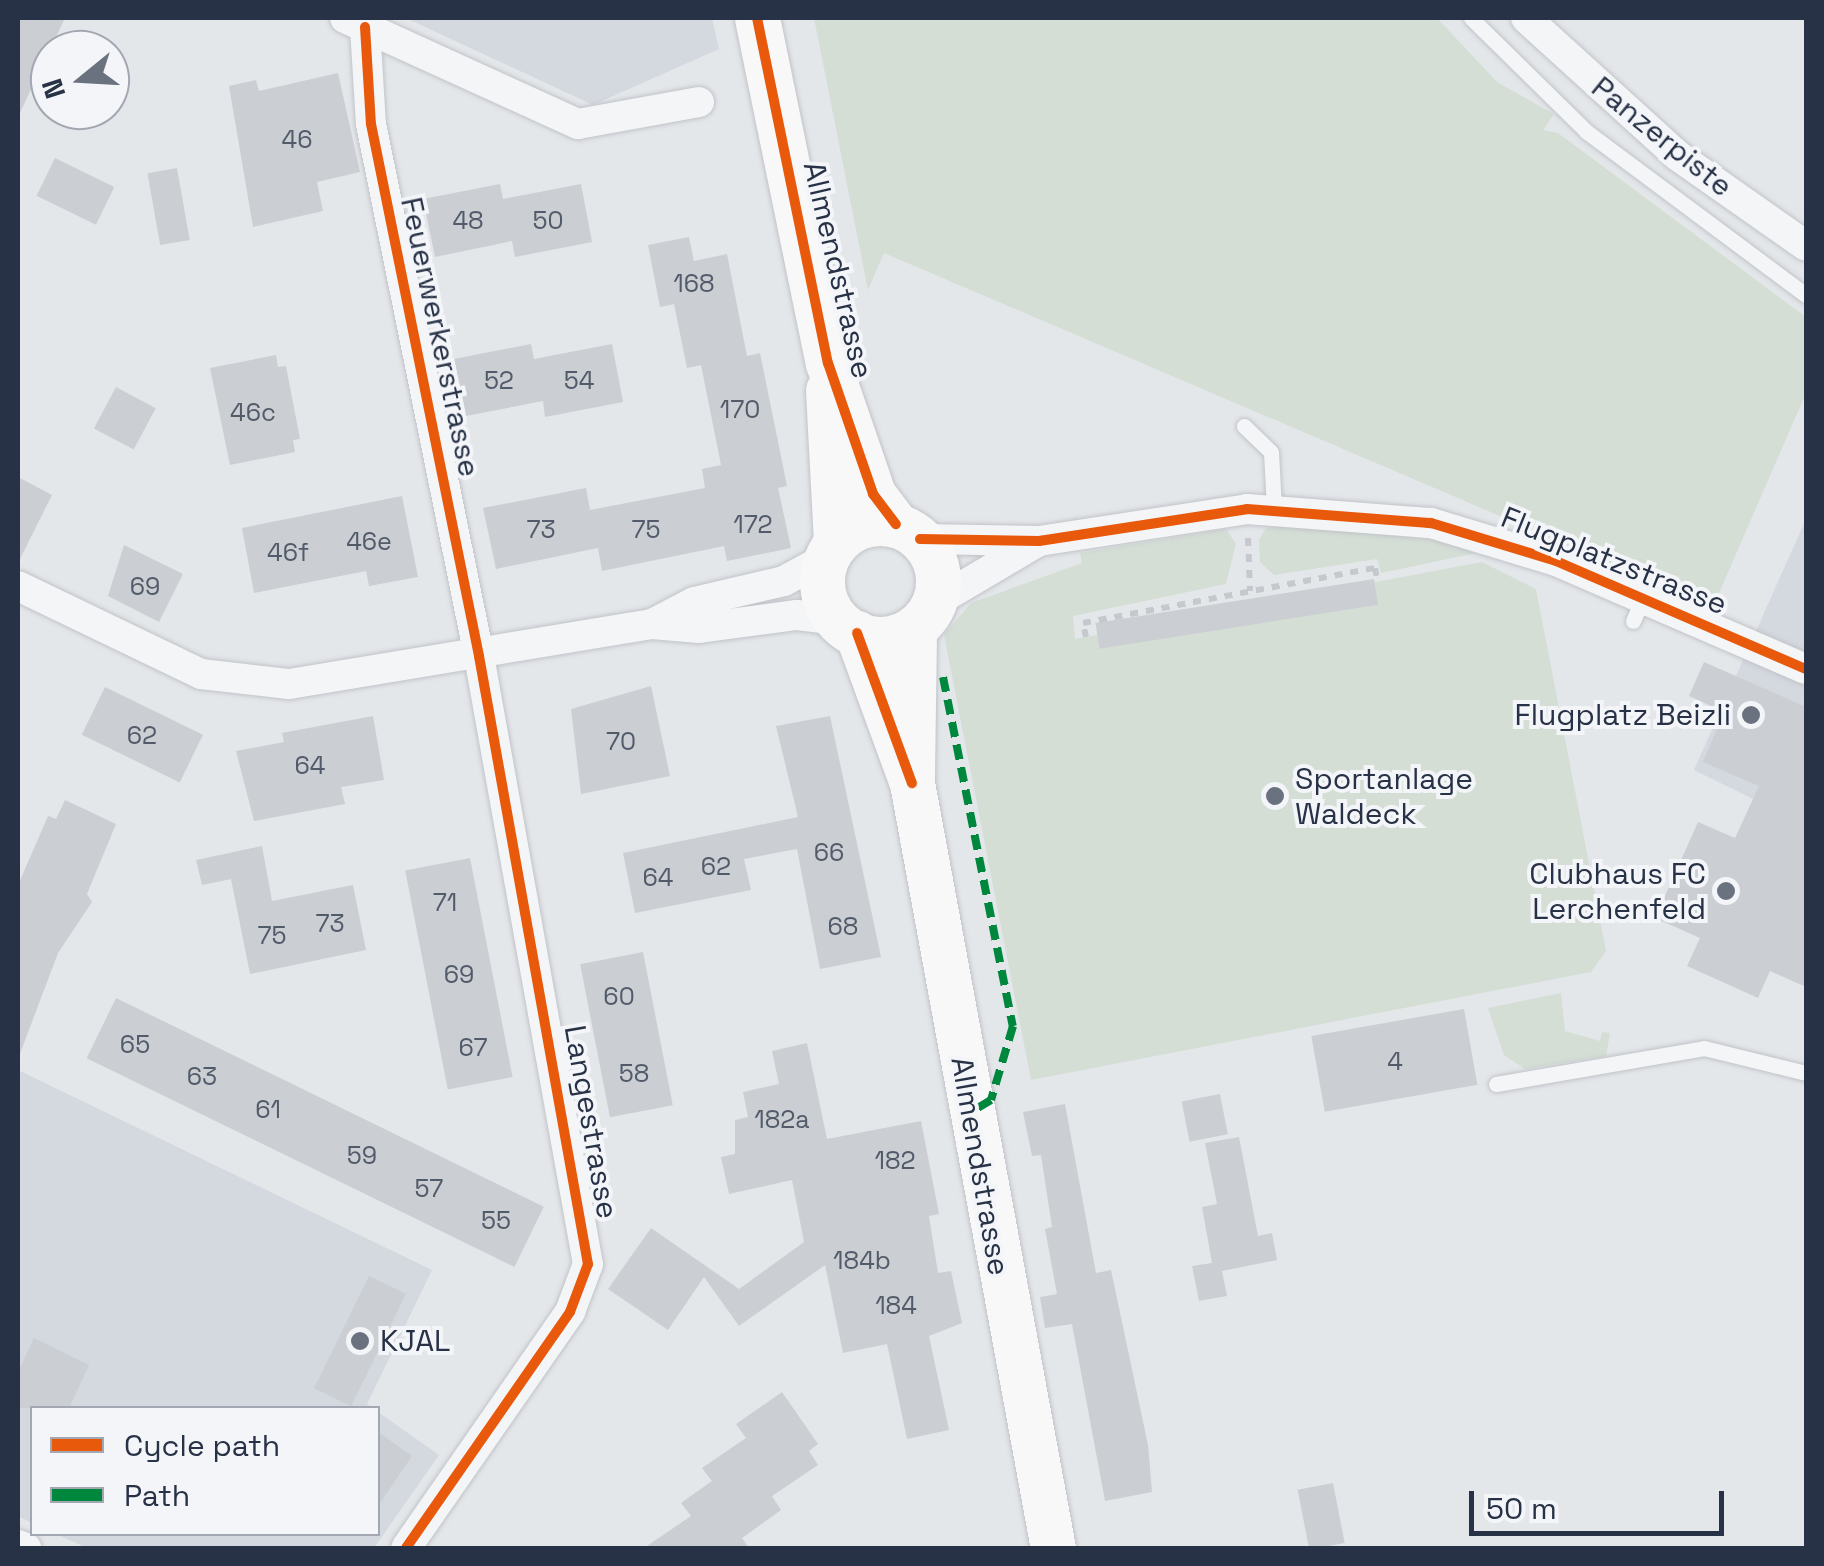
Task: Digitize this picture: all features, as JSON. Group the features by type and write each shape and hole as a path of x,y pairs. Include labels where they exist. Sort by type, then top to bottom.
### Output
{"main road":[{"name":"Allmendstrasse","path":"757,18 828,363 873,494 908,531"},
{"name":"Allmendstrasse","path":"828,363 831,550"},
{"path":"865,526 908,531 936,573 924,616 883,638 847,627 823,595 831,550 865,526"},
{"name":"Allmendstrasse","path":"912,783 924,616"},
{"name":"Allmendstrasse","path":"847,627 912,783 1053,1548"}],"street":[{"name":"Panzerpiste","path":"1526,18 1678,156 1806,246"},
{"name":"Feuerwerkerstrasse","path":"355,22 578,124 700,102"},
{"name":"Feuerwerkerstrasse","path":"355,22 371,124 479,656"},
{"name":"Flugplatzstrasse","path":"908,531 1039,541 1261,509 1460,528 1638,610 1806,669"},
{"name":"Flugplatzstrasse","path":"924,616 1039,541"},
{"path":"652,624 694,602 784,581 831,550"},
{"path":"18,586 226,680 289,684 479,656 652,624 699,628 798,615 847,627"},
{"name":"Langestrasse","path":"406,1548 570,1312 588,1264 479,656"},
{"path":"18,1544 26,1548"}],"lane":[{"path":"1471,18 1587,132 1806,295"},
{"path":"1244,426 1271,452 1261,509"},
{"path":"1496,1084 1704,1048 1806,1073"}],"path":[{"path":"1250,592 1261,509"},
{"path":"1086,637 1083,624 1375,568 1378,583"}],"shaded area":[{"path":"406,18 712,18 719,49 593,105"},
{"path":"814,18 1437,18 1497,82 1554,114 1543,130 1558,133 1806,317 1806,393 1713,607 884,253 868,290"},
{"path":"1806,519 1806,825 1694,770"},
{"path":"1287,525 1434,540 1476,553 1381,573 1377,559 1274,575 1260,562 1259,540 1266,528"},
{"name":"Sportanlage Waldeck","path":"1226,529 1236,544 1226,584 1073,616 1075,639 1482,562 1536,589 1606,951 1591,972 1031,1080 944,635 971,603 1082,563 1080,553"},
{"path":"1561,993 1565,1031 1600,1041 1602,1032 1610,1033 1606,1056 1525,1069 1504,1055 1488,1008"},
{"path":"18,1070 432,1270 367,1404 370,1406 30,1406 30,1522 18,1516"},
{"path":"380,1413 439,1455 374,1548 87,1548 60,1536 380,1536"}],"building":[{"path":"18,18 65,18 59,30 30,30 30,92 18,117"},
{"path":"338,73 360,172 317,182 323,211 253,227 229,86 256,80 259,91"},
{"path":"55,158 114,187 96,225 37,196"},
{"path":"177,168 190,240 160,245 147,173"},
{"path":"500,184 503,199 581,184 592,242 515,257 512,241 435,257 423,199"},
{"path":"689,237 694,261 727,254 747,356 760,353 787,486 778,488 791,548 727,561 724,546 602,571 598,548 496,569 483,508 586,488 590,510 705,488 702,469 721,465 701,365 687,368 674,304 660,307 648,245"},
{"path":"531,344 534,359 612,344 623,402 545,417 543,401 466,416 454,359"},
{"path":"276,355 278,367 286,366 300,439 293,440 295,452 230,465 210,368"},
{"path":"116,387 156,408 134,450 94,428"},
{"path":"18,477 52,495 18,563"},
{"path":"402,496 418,577 369,586 366,571 254,593 242,528"},
{"path":"124,545 183,574 159,622 108,596"},
{"path":"1374,579 1378,605 1100,649 1095,623"},
{"path":"1704,662 1806,707 1806,987 1770,971 1758,998 1687,966 1700,938 1655,918 1698,822 1735,838 1759,786 1703,762 1724,712 1689,696"},
{"path":"651,686 670,776 581,794 571,709"},
{"path":"105,687 203,735 180,782 82,735"},
{"path":"373,716 384,780 341,787 345,804 254,821 236,751 284,742 282,733"},
{"path":"830,716 881,957 820,969 797,849 744,859 751,890 635,913 623,853 798,817 776,726"},
{"path":"65,800 116,824 87,894 92,902 58,953 18,1059 18,885 48,816 56,819"},
{"path":"262,846 272,901 353,885 366,950 250,974 231,879 202,885 196,860"},
{"path":"470,858 513,1077 448,1089 405,871"},
{"path":"643,952 673,1105 610,1117 580,964"},
{"path":"116,998 544,1207 514,1267 87,1058"},
{"path":"1464,1009 1477,1085 1325,1112 1311,1036"},
{"path":"807,1043 827,1139 921,1121 939,1214 929,1216 938,1273 951,1271 962,1323 929,1336 949,1430 907,1439 887,1344 843,1353 825,1265 739,1326 704,1277 668,1330 608,1289 651,1228 739,1289 804,1242 792,1180 729,1194 721,1157 735,1154 735,1120 748,1117 743,1092 779,1084 772,1051"},
{"path":"1220,1094 1228,1134 1190,1142 1182,1101"},
{"path":"1065,1104 1096,1273 1111,1270 1148,1445 1152,1492 1105,1501 1072,1324 1045,1328 1040,1297 1057,1294 1045,1229 1052,1227 1041,1155 1032,1156 1023,1112"},
{"path":"1239,1137 1258,1236 1272,1233 1277,1260 1222,1271 1227,1296 1199,1301 1192,1266 1212,1263 1202,1207 1217,1204 1205,1143"},
{"name":"KJAL","path":"369,1276 406,1294 350,1406 314,1388"},
{"path":"34,1338 89,1365 70,1406 18,1408 18,1372"},
{"path":"782,1392 818,1444 809,1451 818,1465 772,1496 781,1510 742,1538 749,1548 644,1548 691,1516 681,1503 712,1481 702,1468 746,1438 736,1424"},
{"path":"380,1433 412,1456 380,1503"},
{"path":"1333,1483 1345,1543 1309,1548 1298,1490"}],"marked path":[{"path":"943,677 1013,1026 991,1100 969,1113"}],"cycle path":[{"path":"757,18 828,363 873,494 896,524"},
{"path":"365,27 371,124 479,656 588,1264 570,1312 406,1548"},
{"path":"920,539 1039,541 1247,509 1431,523 1556,561 1806,669"},
{"path":"857,633 912,783"}],"place":[{"name":"Flugplatz Beizli","path":"1751,715"},
{"name":"Sportanlage Waldeck","path":"1275,796"},
{"name":"Clubhaus FC Lerchenfeld","path":"1726,891"},
{"name":"KJAL","path":"360,1341"}]}
